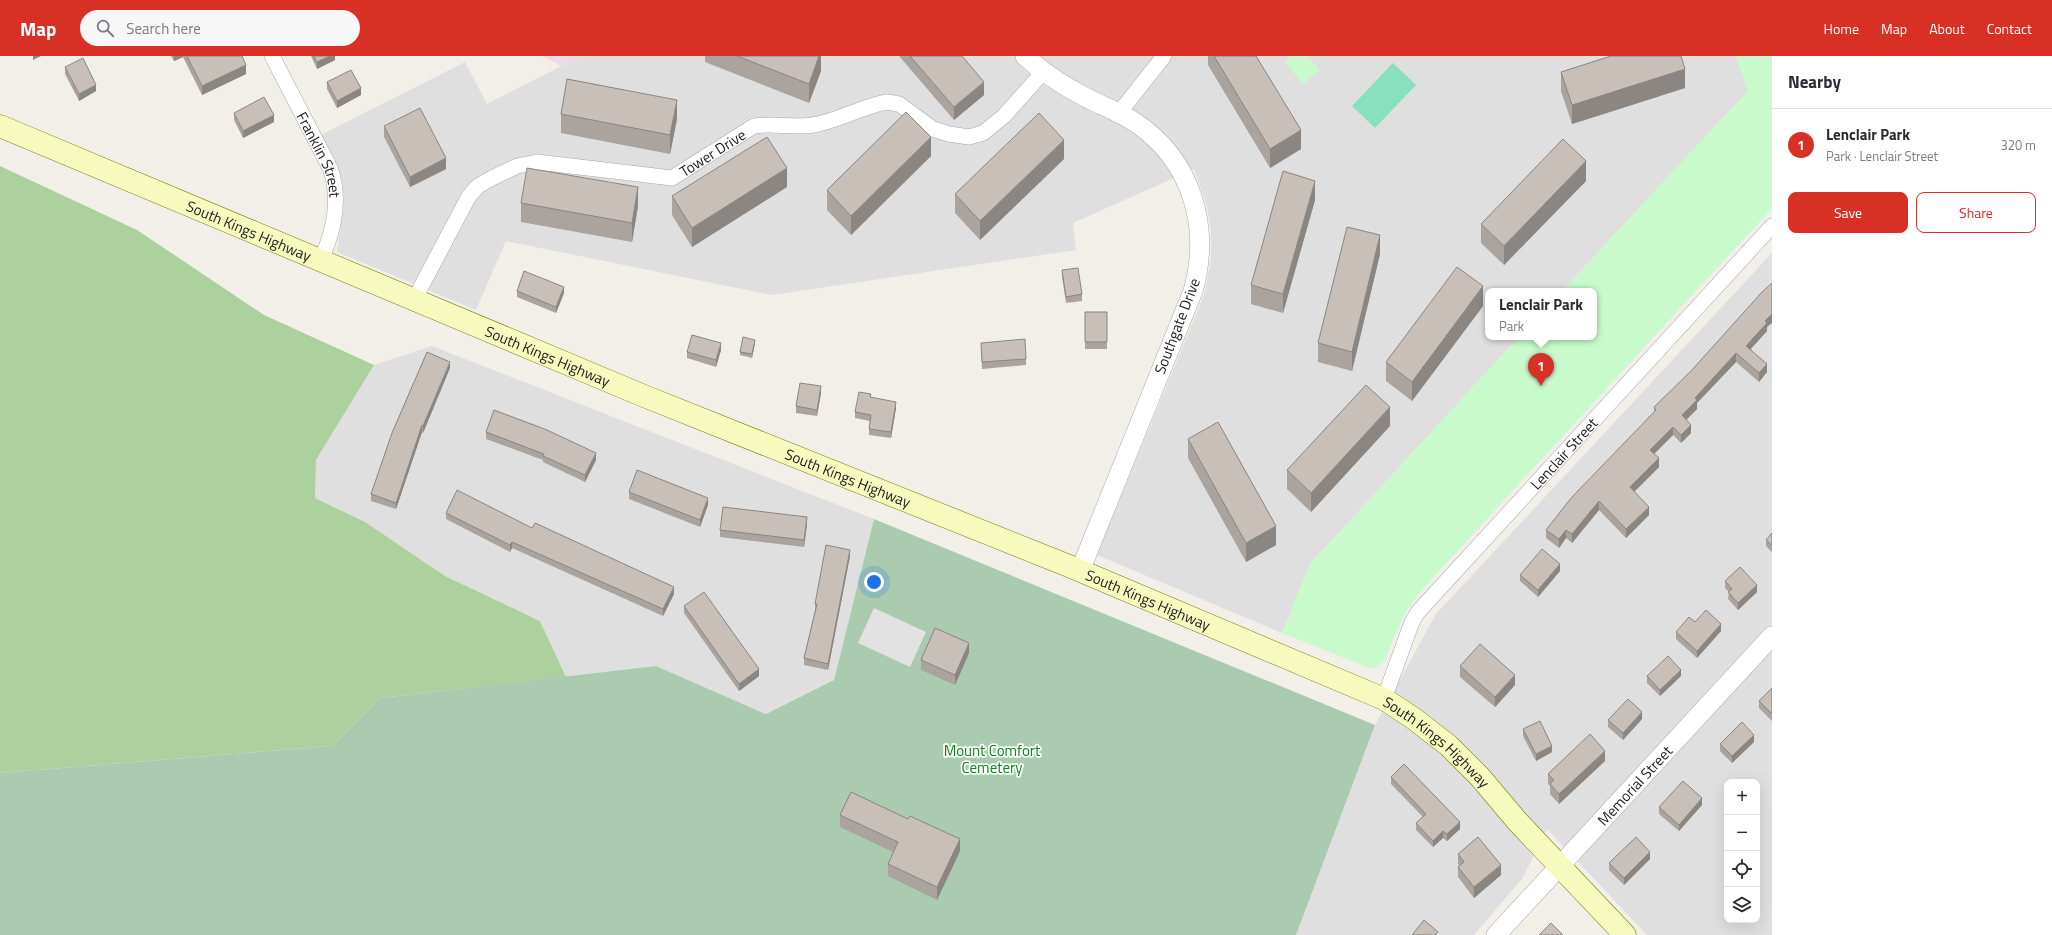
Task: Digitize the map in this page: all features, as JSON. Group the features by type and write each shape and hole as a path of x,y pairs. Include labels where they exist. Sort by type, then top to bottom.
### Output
{"main road":[{"name":"South Kings Highway","path":"0,126 644,396 1080,571 1384,700 1417,720 1449,746 1480,778 1559,866 1625,935"}],"street":[{"name":"Franklin Street","path":"272,56 334,177 335,208 329,243 321,260"},
{"name":"Southgate Drive","path":"1025,56 1044,71 1084,96 1119,113 1152,135 1166,150 1178,167 1195,204 1200,226 1201,246 1199,267 1193,291 1080,571"},
{"path":"1119,113 1164,56"},
{"name":"Tower Drive","path":"414,300 472,190 492,178 526,163 550,163 672,178 754,126 813,125 887,102 899,104 933,129 949,134 970,137 983,133 1004,116 1044,71"},
{"name":"Lenclair Street","path":"1384,700 1412,622 1418,612 1772,226"},
{"name":"Memorial Street","path":"1496,935 1772,636"}],"shaded area":[{"path":"542,56 581,56 561,66"},
{"path":"581,56 1736,56 1748,91 1565,288 1485,288 1485,340 1516,340 1310,564 1282,633 1097,555 1204,295 1211,259 1211,231 1207,206 1194,169 1073,223 1076,250 772,295 506,241 476,310 337,252 344,199 342,180 321,135 465,62 487,104"},
{"path":"1772,253 1772,935 1647,935 1547,829 1522,879 1474,935 1296,935 1375,725 1436,614"},
{"path":"432,346 874,519 834,680 766,714 656,666 566,677 540,621 445,576 365,522 315,498 316,460 374,365"},
{"path":"874,608 926,632 910,667 858,643"}],"green space":[{"path":"1290,56 1307,56 1320,70 1303,84 1285,62"},
{"path":"1736,56 1772,56 1772,208 1419,593 1405,613 1384,661 1376,668 1367,667 1282,633 1310,564 1516,340 1597,340 1597,288 1565,288 1748,91"},
{"path":"1393,63 1416,85 1375,128 1352,106"},
{"path":"0,166 137,230 264,315 374,365 316,460 315,498 365,522 445,576 540,621 566,677 380,698 332,746 0,773"},
{"name":"Mount Comfort Cemetery","path":"874,519 1375,725 1296,935 0,935 0,773 332,746 380,698 656,666 766,714 834,680"}],"building":[{"path":"187,56 242,56 246,65 202,86"},
{"path":"314,56 330,56 317,62"},
{"path":"737,56 819,56 809,84"},
{"path":"910,56 962,56 984,82 954,107"},
{"path":"1214,56 1256,56 1301,130 1270,149"},
{"path":"1611,56 1681,56 1685,69 1572,105 1561,72"},
{"path":"83,58 96,85 79,94 65,67"},
{"path":"351,70 361,88 337,101 327,82"},
{"path":"567,79 677,100 670,135 561,114"},
{"path":"264,97 274,115 243,131 234,113"},
{"path":"420,108 446,158 410,177 384,126"},
{"path":"906,112 931,137 851,216 827,190"},
{"path":"1039,113 1064,140 980,221 955,194"},
{"path":"767,137 787,168 692,228 672,196"},
{"path":"1563,139 1586,161 1504,246 1481,224"},
{"path":"527,168 638,187 632,223 521,203"},
{"path":"1283,171 1315,181 1283,294 1251,285"},
{"path":"1347,227 1380,235 1352,352 1318,343"},
{"path":"1457,267 1483,286 1412,382 1386,362"},
{"path":"1078,268 1082,294 1066,297 1062,270"},
{"path":"524,271 564,287 556,307 517,291"},
{"path":"1772,283 1772,314 1765,321 1767,323 1746,346 1767,364 1759,373 1736,353 1695,398 1697,400 1682,415 1691,425 1681,435 1673,427 1650,450 1659,458 1630,487 1649,507 1626,529 1599,501 1572,534 1566,530 1559,539 1546,530 1572,497 1656,410 1654,407 1691,371 1762,292"},
{"path":"1085,312 1107,312 1107,342 1085,342"},
{"path":"692,335 721,343 716,360 687,352"},
{"path":"743,337 755,340 752,354 740,352"},
{"path":"1025,339 1026,359 982,362 981,343"},
{"path":"427,352 450,362 423,426 422,425 396,503 371,494 392,433"},
{"path":"800,383 821,386 817,410 796,406"},
{"path":"1366,385 1390,407 1311,493 1287,470"},
{"path":"859,392 871,394 870,397 896,402 891,432 869,429 871,415 855,412"},
{"path":"494,410 547,430 596,453 585,475 543,456 544,454 486,432"},
{"path":"1218,422 1276,526 1246,543 1188,439"},
{"path":"637,470 708,498 700,520 629,492"},
{"path":"457,490 532,528 535,523 674,587 663,609 512,542 510,545 446,513"},
{"path":"723,507 807,517 804,540 720,530"},
{"path":"1772,533 1772,545 1766,540"},
{"path":"826,545 850,550 828,664 804,658 817,604 815,604"},
{"path":"1542,549 1560,564 1538,590 1520,575"},
{"path":"1740,567 1757,585 1738,603 1728,592 1732,589 1725,581"},
{"path":"704,592 759,669 739,684 684,606"},
{"path":"1706,610 1721,624 1697,651 1676,632 1689,617 1695,622"},
{"path":"935,628 969,643 955,675 921,660"},
{"path":"1480,644 1515,675 1495,697 1460,666"},
{"path":"1668,656 1681,670 1660,690 1647,676"},
{"path":"1772,688 1772,714 1759,701"},
{"path":"1628,699 1642,712 1623,733 1608,720"},
{"path":"1540,721 1552,746 1536,754 1523,729"},
{"path":"1742,722 1754,735 1732,756 1720,744"},
{"path":"1590,734 1605,751 1559,794 1550,784 1554,780 1548,774"},
{"path":"1404,764 1460,822 1447,834 1443,831 1433,841 1416,823 1426,814 1391,777"},
{"path":"1683,781 1702,798 1679,825 1659,807"},
{"path":"851,792 908,819 910,816 960,839 937,887 888,864 898,842 840,815"},
{"path":"1478,837 1501,865 1474,887 1458,867 1464,862 1458,854"},
{"path":"1636,837 1650,852 1624,878 1609,863"},
{"path":"1424,920 1438,932 1435,935 1412,935"},
{"path":"1551,923 1563,935 1539,935"}],"place":[{"name":"Lenclair Park","path":"1541,386"}]}
